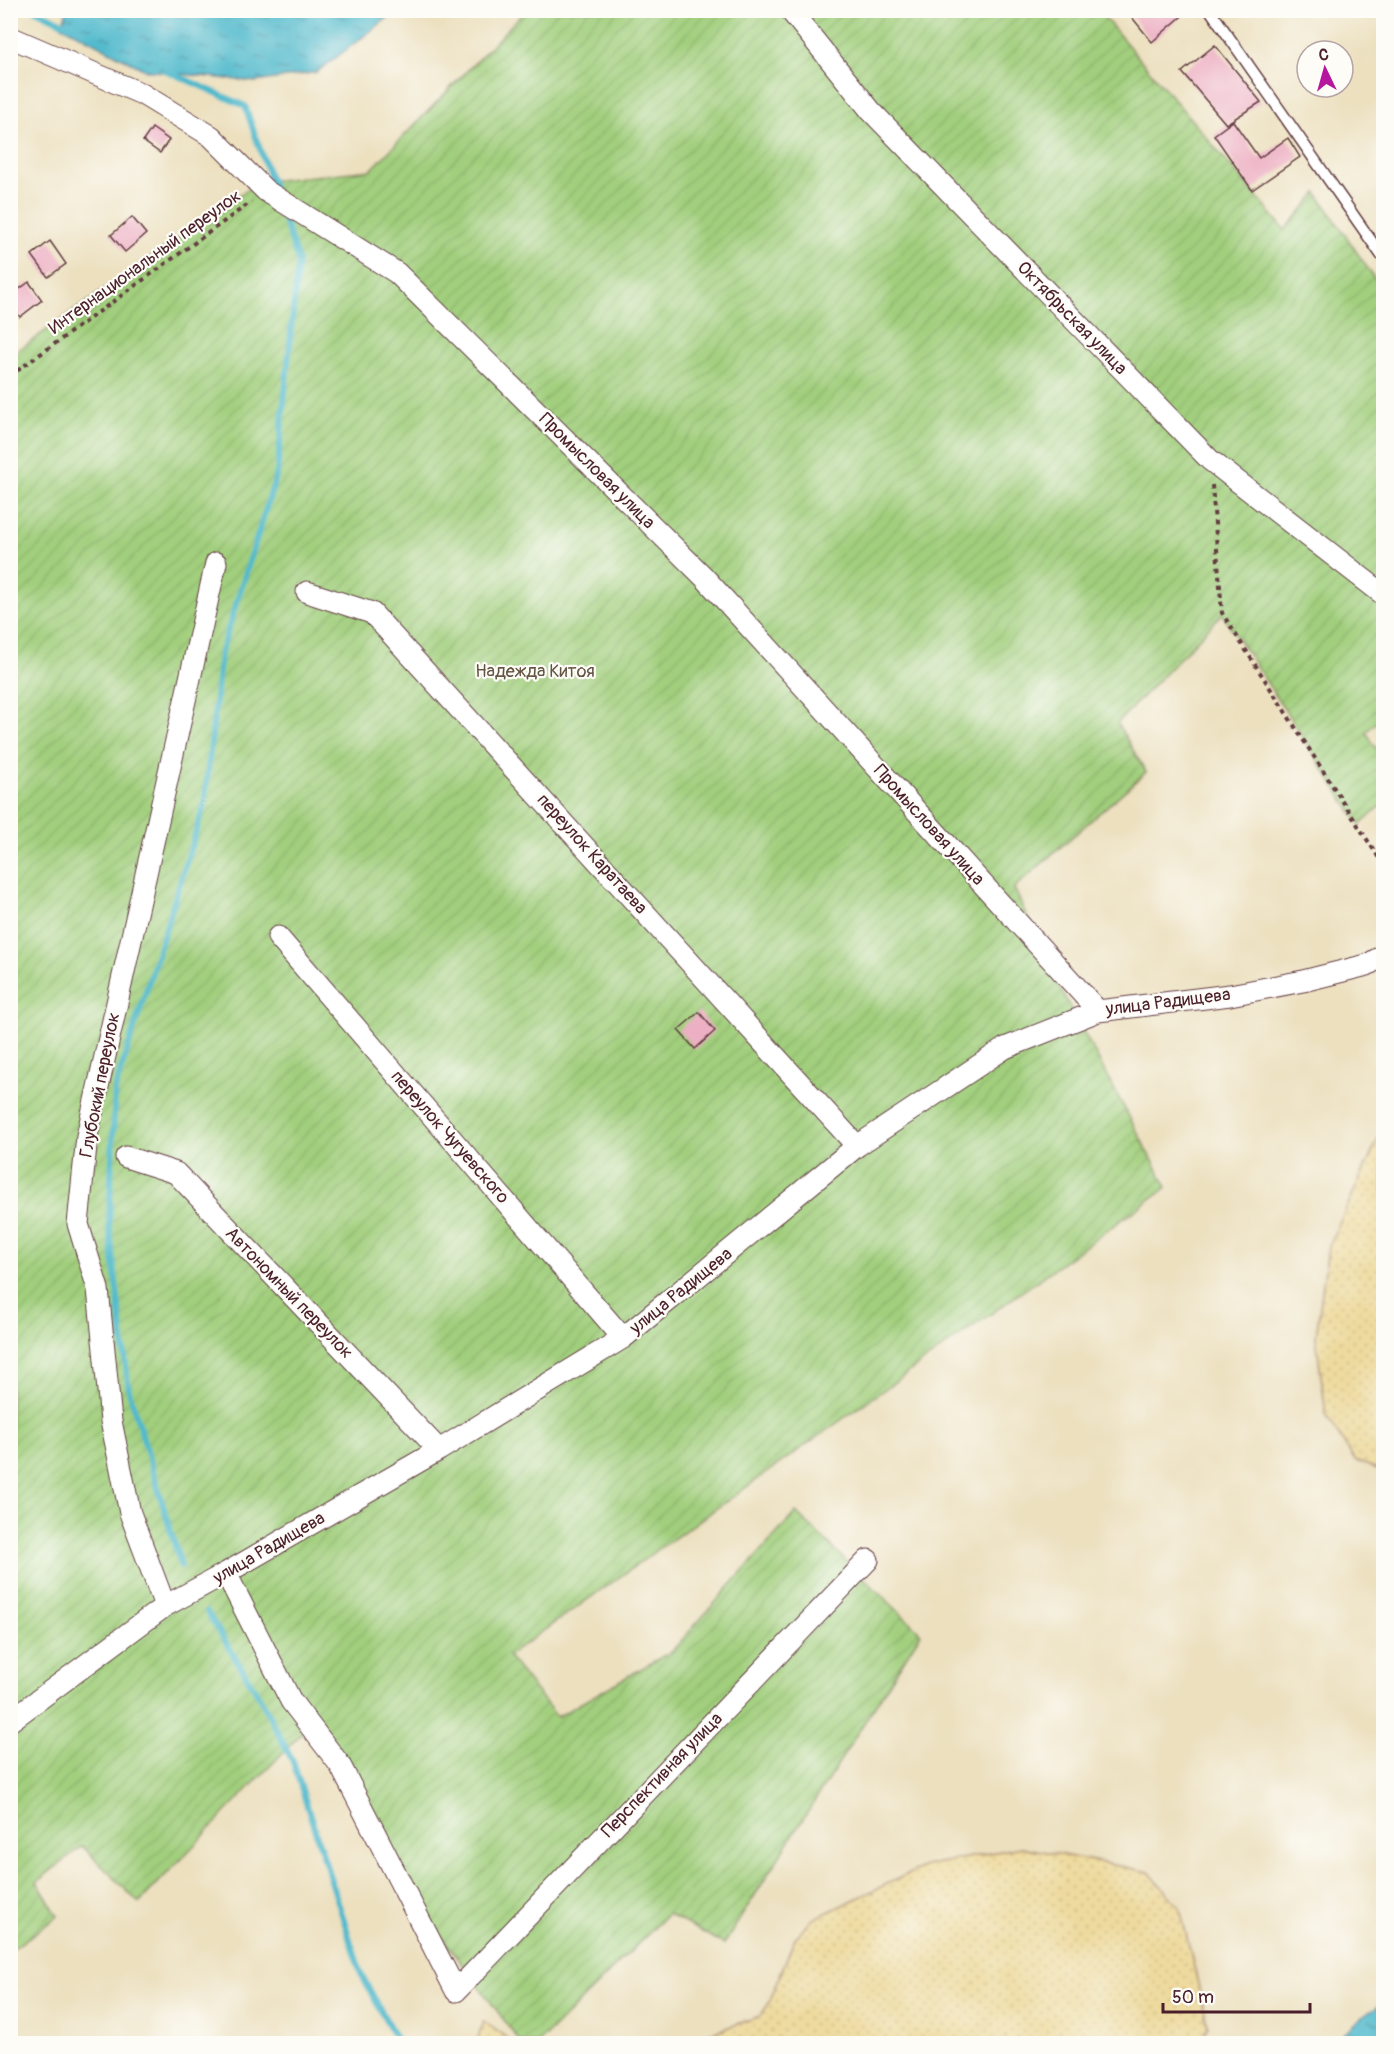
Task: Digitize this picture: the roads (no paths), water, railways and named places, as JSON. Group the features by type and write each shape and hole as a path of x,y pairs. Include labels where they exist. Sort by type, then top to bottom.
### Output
{"street":[{"name":"Октябрьская улица","path":"790,10 871,111 1210,460 1383,595"},
{"name":"Промысловая улица","path":"10,37 142,94 211,136 266,191 397,273 406,281 704,577 1098,1011"},
{"name":"Глубокий переулок","path":"165,1606 129,1513 111,1421 98,1289 78,1224 87,1136 216,563"},
{"name":"переулок Каратаева","path":"307,592 372,613 857,1146"},
{"name":"переулок Чугуевского","path":"278,937 623,1338"},
{"name":"улица Радищева","path":"10,1720 165,1606 439,1450 623,1338 857,1146 1005,1048 1098,1011 1230,995 1303,981 1367,965 1383,955"},
{"name":"Автономный переулок","path":"126,1157 176,1173 439,1450"},
{"name":"Перспективная улица","path":"226,1573 291,1701 340,1765 456,1991 868,1560"}],"lane":[{"path":"1210,10 1383,260"}],"water":[{"path":"67,10 405,11 393,14 317,72 256,82 145,70 62,26"},
{"path":"1383,2002 1383,2043 1332,2043 1369,2012"}],"waterway":[{"path":"36,10 69,26"},
{"path":"165,70 245,106 273,187"},
{"path":"181,1566 129,1391 109,1223 115,1089 204,806 221,652 277,473 298,261 280,208"},
{"path":"207,1612 260,1698 293,1762 361,1974 399,2044"}],"park label":[{"name":"Надежда Китоя","path":"535,671"}]}
